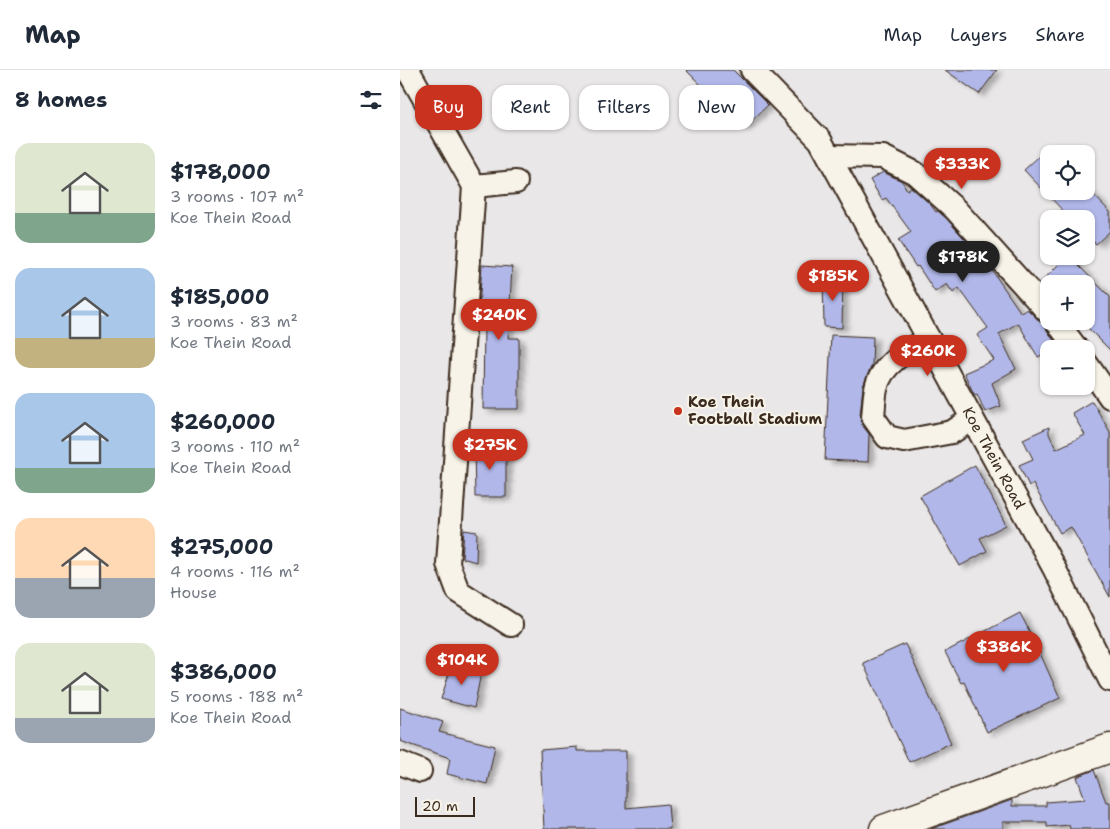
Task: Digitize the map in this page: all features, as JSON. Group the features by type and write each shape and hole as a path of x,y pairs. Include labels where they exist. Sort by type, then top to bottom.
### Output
{"street":[{"path":"408,70 474,186 448,564 458,591 511,625"},
{"name":"Koe Thein Road","path":"752,70 820,140 1054,568 1110,680"},
{"path":"829,156 883,157 915,173 956,209 1040,303"},
{"path":"474,186 516,182"},
{"path":"928,338 888,366 876,388 873,417 886,437 904,441 952,432 972,419"},
{"path":"1095,376 1110,397"},
{"path":"884,829 1110,748"}],"building":[{"path":"686,70 733,70 748,85 701,85"},
{"path":"945,70 997,70 979,94"},
{"path":"754,91 768,105 754,118"},
{"path":"1040,155 1040,187 1024,170"},
{"path":"883,172 902,181 907,190 911,187 936,212 938,211 946,218 989,266 1021,313 1027,309 1040,321 1040,330 1047,330 1053,340 1040,340 1040,356 1038,357 1018,323 999,334 1016,369 992,383 1001,406 985,412 964,373 994,360 977,335 988,328 959,288 953,293 947,284 935,292 898,240 911,232 886,198 882,200 870,180"},
{"path":"1095,196 1110,212 1110,231 1096,244 1095,210 1062,210 1053,200 1095,200"},
{"path":"482,265 512,267 508,338 519,338 519,409 483,409 484,321 478,321"},
{"path":"1058,265 1078,265 1088,275 1048,275"},
{"path":"823,278 843,278 842,328 824,327"},
{"path":"1095,282 1110,297 1110,350 1090,330 1095,330"},
{"path":"831,335 873,337 872,365 863,386 860,416 862,425 869,434 868,462 825,460"},
{"path":"1092,401 1110,432 1110,597 1071,527 1060,533 1033,484 1029,486 1019,465 1033,459 1023,439 1049,427 1049,434 1056,449 1085,435 1072,413"},
{"path":"506,445 506,497 475,497 474,446"},
{"path":"975,465 1006,525 980,538 987,551 960,566 920,496"},
{"path":"464,530 477,532 476,562 462,558"},
{"path":"1020,613 1060,698 987,732 964,682 961,683 945,652"},
{"path":"905,644 951,743 909,762 863,663"},
{"path":"452,664 481,673 474,708 441,699"},
{"path":"400,708 443,722 439,732 495,746 487,784 447,774 450,758 400,741"},
{"path":"577,747 577,751 626,751 626,808 668,804 670,829 544,829 540,750"},
{"path":"1094,770 1106,802 1110,802 1110,829 1070,829 1069,825 1047,827 1047,822 1003,822 1003,829 931,829 1012,800 1012,806 1046,806 1046,802 1085,799 1077,777"}],"place":[{"name":"Koe Thein Football Stadium","path":"678,411"}]}
